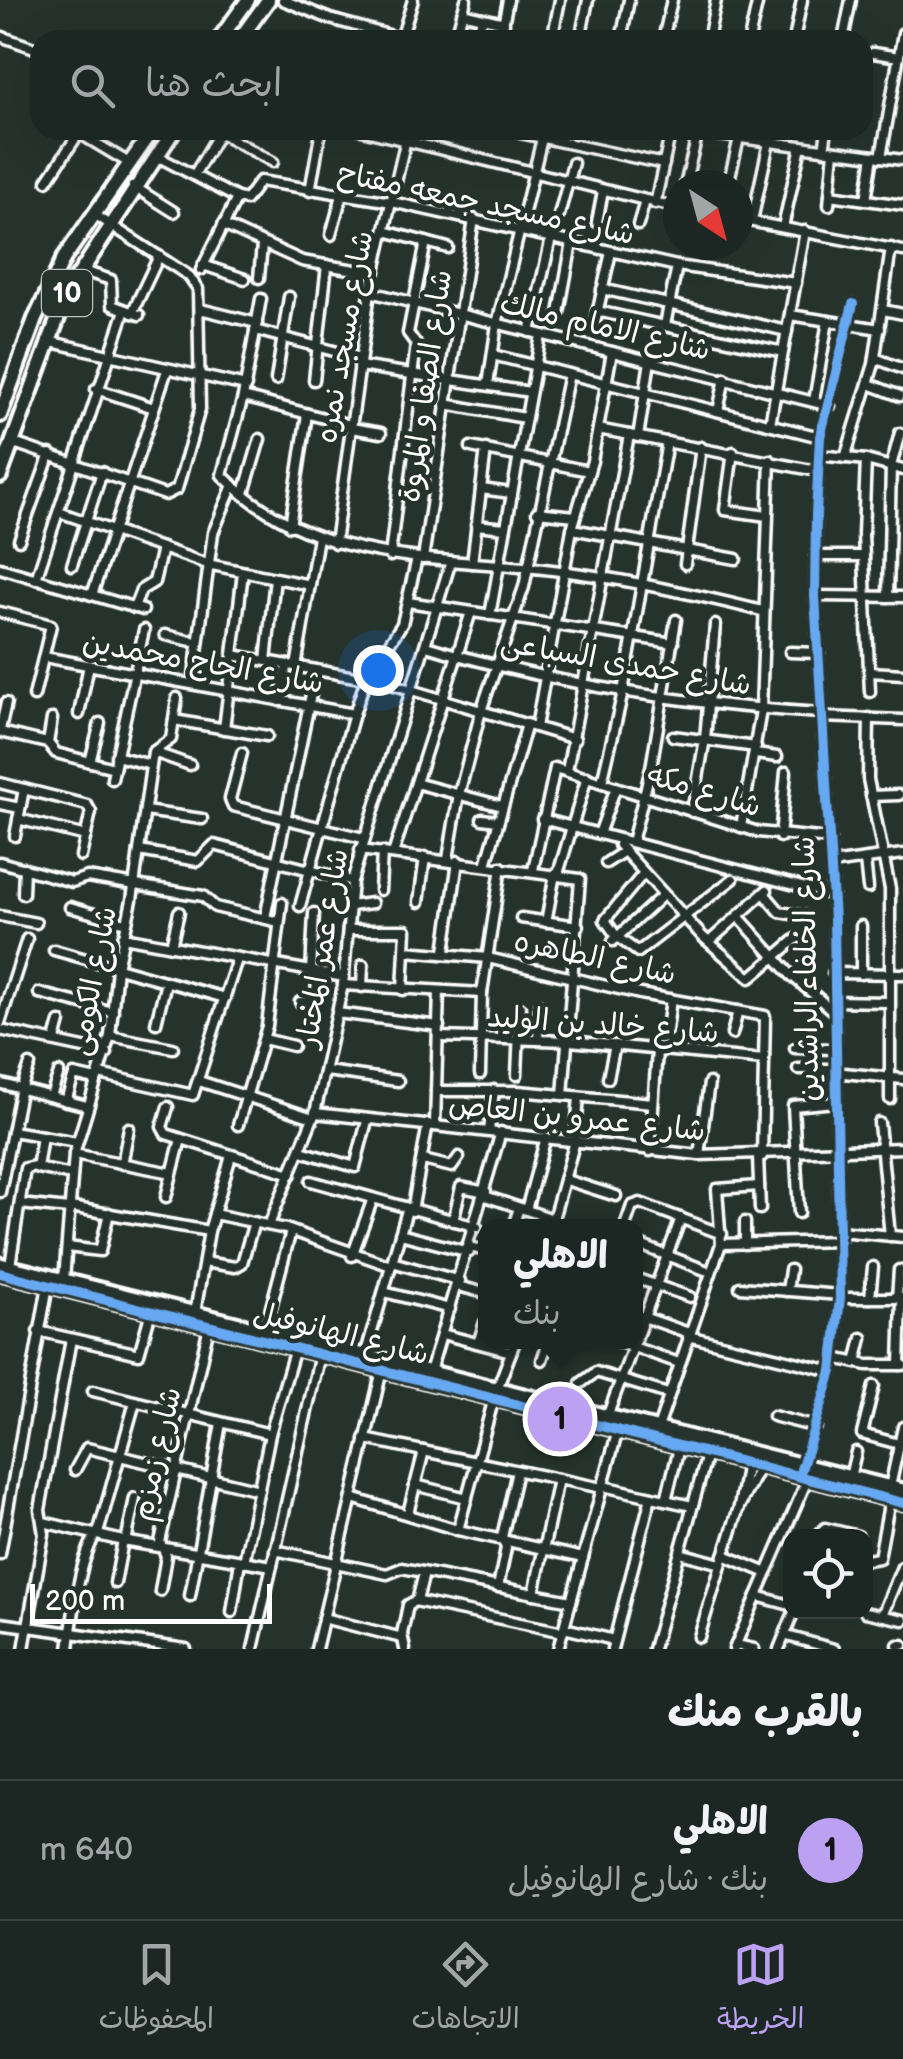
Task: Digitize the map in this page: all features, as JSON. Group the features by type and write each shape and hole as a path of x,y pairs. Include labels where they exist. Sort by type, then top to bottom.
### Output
{"main road":[{"path":"226,30 248,0"},
{"path":"246,30 268,0"},
{"name":"10","path":"0,415 48,288 93,214 146,140"},
{"name":"10","path":"0,476 47,340 80,270 166,140"}],"street":[{"path":"283,0 330,20 368,30"},
{"path":"405,30 413,0"},
{"path":"458,30 466,0"},
{"path":"502,30 508,0"},
{"path":"554,30 560,0"},
{"path":"582,30 588,0"},
{"path":"622,30 629,0"},
{"path":"665,30 672,0"},
{"path":"710,30 716,0"},
{"path":"751,30 758,0"},
{"path":"796,30 802,0"},
{"path":"845,30 851,0"},
{"path":"462,13 504,23"},
{"path":"479,30 482,18"},
{"path":"866,200 903,33"},
{"path":"0,36 30,46"},
{"path":"873,53 899,57"},
{"path":"47,182 75,140"},
{"path":"93,140 129,163"},
{"path":"194,175 213,140"},
{"path":"234,140 272,162"},
{"path":"310,191 319,140"},
{"name":"شارع مسجد نمره","path":"336,544 370,292 406,140"},
{"path":"410,140 663,205"},
{"path":"488,385 497,324 542,140"},
{"path":"567,140 664,164"},
{"path":"638,225 650,202 670,140"},
{"path":"689,170 696,140"},
{"path":"732,170 739,140"},
{"path":"754,140 903,160"},
{"path":"824,150 826,140"},
{"path":"753,216 768,142"},
{"path":"782,226 801,146"},
{"path":"834,151 830,200 903,205"},
{"path":"155,155 237,198 202,268 246,279"},
{"path":"559,215 572,163"},
{"name":"شارع مسجد جمعه مفتاح","path":"237,198 246,200 257,182 392,202 677,266 796,283"},
{"path":"134,186 174,212"},
{"path":"597,222 603,192"},
{"path":"331,235 342,195"},
{"path":"11,442 165,495 177,490 199,424 203,376 200,296 189,276 93,214"},
{"name":"شارع الصفا و المروة","path":"300,906 325,829 354,714 367,678 402,624 420,558 474,220"},
{"path":"753,221 903,251"},
{"path":"223,226 302,261 374,274"},
{"path":"384,231 448,248"},
{"path":"770,424 805,231"},
{"path":"530,332 551,238"},
{"path":"390,556 416,344 408,333 426,242"},
{"path":"559,313 572,243"},
{"path":"258,278 262,245"},
{"path":"845,458 875,358 891,248"},
{"path":"594,327 610,252"},
{"path":"36,579 107,354 132,313 158,256"},
{"path":"352,270 354,256"},
{"path":"314,380 327,265"},
{"path":"665,326 677,266"},
{"path":"80,270 111,280 109,301 132,313"},
{"path":"602,290 787,330"},
{"name":"شارع الامام مالك","path":"370,292 830,406"},
{"path":"276,380 289,298"},
{"path":"261,299 244,398 222,472 290,526 336,544 390,556 565,572 762,611"},
{"name":"شارع الخلفاء الراشدين","path":"789,1529 832,1371 840,1297 833,894 815,556 820,437 852,304"},
{"path":"200,310 359,362 530,392"},
{"path":"883,310 903,314"},
{"path":"597,311 783,352"},
{"path":"790,315 880,329"},
{"path":"814,401 828,321"},
{"path":"490,615 540,335"},
{"path":"47,340 246,386"},
{"path":"486,865 545,678 572,530 589,471 612,352"},
{"path":"493,355 820,437"},
{"path":"875,358 903,369"},
{"path":"533,870 552,770 568,771 611,536 650,360"},
{"path":"92,595 167,370"},
{"path":"444,951 459,794 496,666 515,618 569,374"},
{"path":"718,411 725,378"},
{"path":"869,384 900,396"},
{"path":"96,389 154,408"},
{"path":"244,398 381,433"},
{"path":"445,404 525,418"},
{"path":"290,526 307,414"},
{"path":"598,429 817,471"},
{"path":"888,597 890,466 900,433"},
{"path":"244,493 260,439"},
{"path":"602,782 623,692 667,442"},
{"path":"471,447 589,471"},
{"path":"685,564 702,447"},
{"path":"472,563 486,449"},
{"path":"726,511 733,452"},
{"path":"19,540 50,454"},
{"path":"819,455 866,460 903,470"},
{"path":"741,827 760,710 770,460"},
{"path":"866,460 864,556 870,692"},
{"path":"72,565 102,472"},
{"path":"192,683 207,564 216,524 234,485"},
{"path":"481,489 511,493"},
{"path":"714,509 768,516"},
{"path":"58,512 207,564 310,585"},
{"path":"536,512 575,516"},
{"path":"476,525 505,528"},
{"path":"572,530 736,559"},
{"path":"280,701 292,666 318,537"},
{"path":"0,568 139,609 142,590 154,582 162,548"},
{"path":"815,556 864,556"},
{"name":"شارع عمر المختار","path":"269,1225 314,1116 338,1013 352,880 451,561"},
{"path":"224,728 243,572"},
{"path":"266,661 275,578"},
{"path":"815,596 903,597"},
{"path":"408,602 673,643"},
{"path":"394,854 470,612"},
{"path":"0,614 52,625 34,696"},
{"path":"632,842 664,698 676,620"},
{"path":"692,812 705,739 715,626"},
{"path":"112,779 144,630"},
{"path":"165,636 196,642"},
{"name":"شارع حمدى السباعى","path":"426,646 545,678 623,692 707,705 903,720"},
{"path":"790,652 818,653"},
{"path":"233,655 367,678 575,739"},
{"name":"شارع الحاج محمدين","path":"44,657 354,714"},
{"path":"79,714 89,665"},
{"path":"265,918 316,670"},
{"path":"870,672 903,674"},
{"name":"شارع الكومى","path":"64,1280 76,1142 107,1053 116,968 134,888 153,752 170,739 177,698"},
{"path":"6,703 0,731 48,743 56,753 114,768"},
{"path":"868,718 866,757 890,900 890,1099"},
{"path":"48,743 52,719"},
{"path":"174,720 266,736"},
{"path":"90,762 100,723"},
{"path":"673,736 705,739 777,757"},
{"path":"153,752 190,765"},
{"path":"242,753 231,803 363,838"},
{"path":"116,756 151,765"},
{"name":"شارع مكه","path":"568,771 741,827 780,836 830,839"},
{"path":"780,836 786,772"},
{"path":"546,922 556,874 587,777"},
{"path":"0,783 87,805 90,812 81,856"},
{"path":"419,784 502,806"},
{"path":"599,834 616,787"},
{"path":"15,836 24,789"},
{"path":"872,796 899,795"},
{"path":"0,804 20,808"},
{"path":"144,810 202,819"},
{"path":"18,819 86,836"},
{"path":"482,819 498,821"},
{"path":"542,819 833,894"},
{"path":"138,851 198,860 214,845 352,880"},
{"path":"606,862 621,848 686,919 752,978 796,939"},
{"path":"360,850 580,879 564,1095"},
{"path":"380,890 382,852"},
{"path":"831,864 903,854"},
{"path":"420,902 425,857"},
{"path":"865,860 868,888"},
{"path":"0,862 72,882 88,877 134,888 203,896 215,907 280,922"},
{"path":"480,1074 482,993 501,866"},
{"path":"23,894 24,868"},
{"path":"643,874 605,920 615,939 638,952 686,919 733,879"},
{"path":"710,941 766,892 780,912 804,916"},
{"path":"615,939 663,895"},
{"path":"238,1125 264,1039 282,903"},
{"path":"350,906 372,904"},
{"path":"70,908 126,923"},
{"path":"171,946 179,912"},
{"path":"300,1002 315,1001 314,914"},
{"path":"0,916 36,923"},
{"path":"738,916 776,958 833,1006 888,1002"},
{"path":"521,918 578,926"},
{"path":"861,974 862,926"},
{"path":"348,930 404,929 403,990"},
{"path":"123,937 314,972 362,987 482,993"},
{"path":"27,939 0,1026 107,1053"},
{"path":"54,950 225,998"},
{"name":"شارع الطاهره","path":"406,951 444,951 488,958 765,1016 768,1024 764,1060"},
{"path":"66,1101 74,1075 189,1096 199,1081 237,959"},
{"path":"362,987 363,964"},
{"path":"833,972 903,974"},
{"path":"156,1024 166,982"},
{"path":"0,984 12,985"},
{"path":"365,1356 431,1125 440,1037 439,991"},
{"path":"39,993 113,1012"},
{"path":"666,1030 670,999"},
{"path":"538,1040 540,1005"},
{"path":"517,1075 520,1006"},
{"path":"732,1034 738,1011"},
{"path":"338,1013 440,1026"},
{"path":"55,1040 60,1022"},
{"path":"110,1036 173,1048"},
{"name":"شارع خالد بن الوليد","path":"440,1037 570,1040 764,1060"},
{"path":"264,1039 293,1046"},
{"path":"608,1078 614,1044"},
{"path":"796,1048 833,1050"},
{"path":"650,1151 657,1051"},
{"path":"760,1209 764,1060"},
{"path":"0,1192 30,1065"},
{"path":"798,1069 903,1079"},
{"path":"326,1071 398,1082"},
{"path":"50,1096 59,1073"},
{"name":"شارع عمرو بن العاص","path":"199,1081 314,1116 490,1130 650,1151 760,1156 903,1148"},
{"path":"699,1155 708,1083"},
{"path":"2,1084 86,1106"},
{"path":"436,1090 494,1090 654,1103"},
{"path":"490,1130 494,1090"},
{"path":"554,1219 575,1140 580,1097"},
{"path":"799,1213 795,1104 834,1102"},
{"path":"168,1107 163,1131 291,1174"},
{"path":"301,1151 355,1167 368,1121"},
{"path":"879,1123 890,1236"},
{"path":"122,1164 130,1128"},
{"path":"12,1130 76,1142"},
{"path":"481,1219 502,1132"},
{"path":"36,1166 42,1136"},
{"path":"517,1219 546,1137"},
{"path":"166,1196 181,1139"},
{"path":"74,1154 172,1173"},
{"path":"195,1313 209,1231 231,1156"},
{"path":"423,1160 455,1166 458,1156"},
{"path":"3,1268 25,1168 36,1166 72,1175"},
{"path":"566,1180 616,1196"},
{"path":"310,1181 478,1226"},
{"path":"658,1428 722,1239 716,1221 718,1188 759,1186"},
{"path":"453,1221 461,1187 542,1219"},
{"path":"352,1256 372,1200"},
{"path":"20,1204 110,1213 209,1231"},
{"path":"628,1219 636,1204 680,1218 722,1239 745,1244 840,1242"},
{"path":"67,1246 100,1251 110,1213"},
{"path":"214,1214 269,1225 352,1256 478,1291"},
{"path":"643,1308 680,1218"},
{"path":"204,1262 234,1267 242,1263 254,1222"},
{"path":"745,1222 745,1244"},
{"path":"430,1372 478,1231"},
{"path":"839,1231 903,1237"},
{"path":"265,1330 291,1232"},
{"path":"400,1234 478,1251"},
{"path":"643,1246 705,1270"},
{"path":"870,1298 873,1267"},
{"name":"شارع الهانوفيل","path":"3,1268 265,1330 320,1354 430,1372 495,1394 658,1428 804,1473 850,1477 897,1495"},
{"name":"شارع الهانوفيل","path":"3,1268 48,1285 210,1326 365,1356 383,1365 618,1430 897,1495"},
{"path":"787,1291 790,1270"},
{"path":"834,1358 856,1363 902,1364 899,1270"},
{"path":"643,1281 690,1297"},
{"path":"0,1550 48,1285"},
{"path":"740,1288 900,1298"},
{"path":"384,1292 450,1309"},
{"path":"38,1331 139,1354 150,1311"},
{"path":"643,1317 689,1334 832,1371"},
{"name":"شارع زمزم","path":"160,1591 166,1556 161,1548 174,1469 210,1326"},
{"path":"442,1334 478,1343"},
{"path":"24,1649 43,1522 40,1510 71,1338"},
{"path":"856,1363 862,1338"},
{"path":"232,1612 270,1434 296,1343"},
{"path":"500,1349 511,1352"},
{"path":"458,1530 495,1394 512,1349"},
{"path":"542,1360 546,1349"},
{"path":"608,1417 633,1349"},
{"path":"640,1349 678,1363"},
{"path":"253,1649 320,1354"},
{"path":"316,1649 383,1365"},
{"path":"581,1383 596,1372 668,1394"},
{"path":"874,1386 862,1434 900,1446"},
{"path":"93,1391 270,1434"},
{"path":"69,1649 75,1592 82,1581 89,1543 96,1535 135,1402"},
{"path":"773,1416 816,1427"},
{"path":"190,1596 221,1423"},
{"path":"873,1559 879,1558 897,1495 903,1426"},
{"path":"558,1649 618,1430"},
{"path":"366,1439 692,1506"},
{"path":"666,1500 680,1444"},
{"path":"75,1470 85,1448 259,1490"},
{"path":"408,1513 424,1451"},
{"path":"654,1649 708,1451"},
{"path":"850,1477 856,1452"},
{"path":"698,1637 753,1464"},
{"path":"498,1587 517,1470"},
{"path":"534,1594 558,1479"},
{"path":"415,1485 467,1498"},
{"path":"413,1603 563,1630 613,1644 651,1497"},
{"path":"115,1583 136,1498"},
{"path":"352,1498 504,1542 583,1558"},
{"path":"43,1522 124,1542 272,1566"},
{"name":"شارع الخلفاء الراشدين","path":"735,1647 783,1544"},
{"path":"275,1550 387,1574 402,1568 571,1601"},
{"path":"680,1553 722,1559 767,1572"},
{"path":"882,1615 902,1567"},
{"path":"405,1649 402,1638 424,1572"},
{"path":"757,1596 783,1602"},
{"path":"873,1613 903,1620"},
{"path":"324,1618 402,1638"},
{"path":"780,1649 792,1619"},
{"path":"0,1623 186,1649"},
{"path":"787,1636 834,1649"},
{"path":"735,1647 754,1649"}],"cycle path":[{"path":"799,1476 832,1371 840,1298 834,920 815,596 816,514 820,437 853,304"},
{"path":"0,1273 903,1503"}],"place":[{"name":"الاهلي","path":"560,1419"}]}
